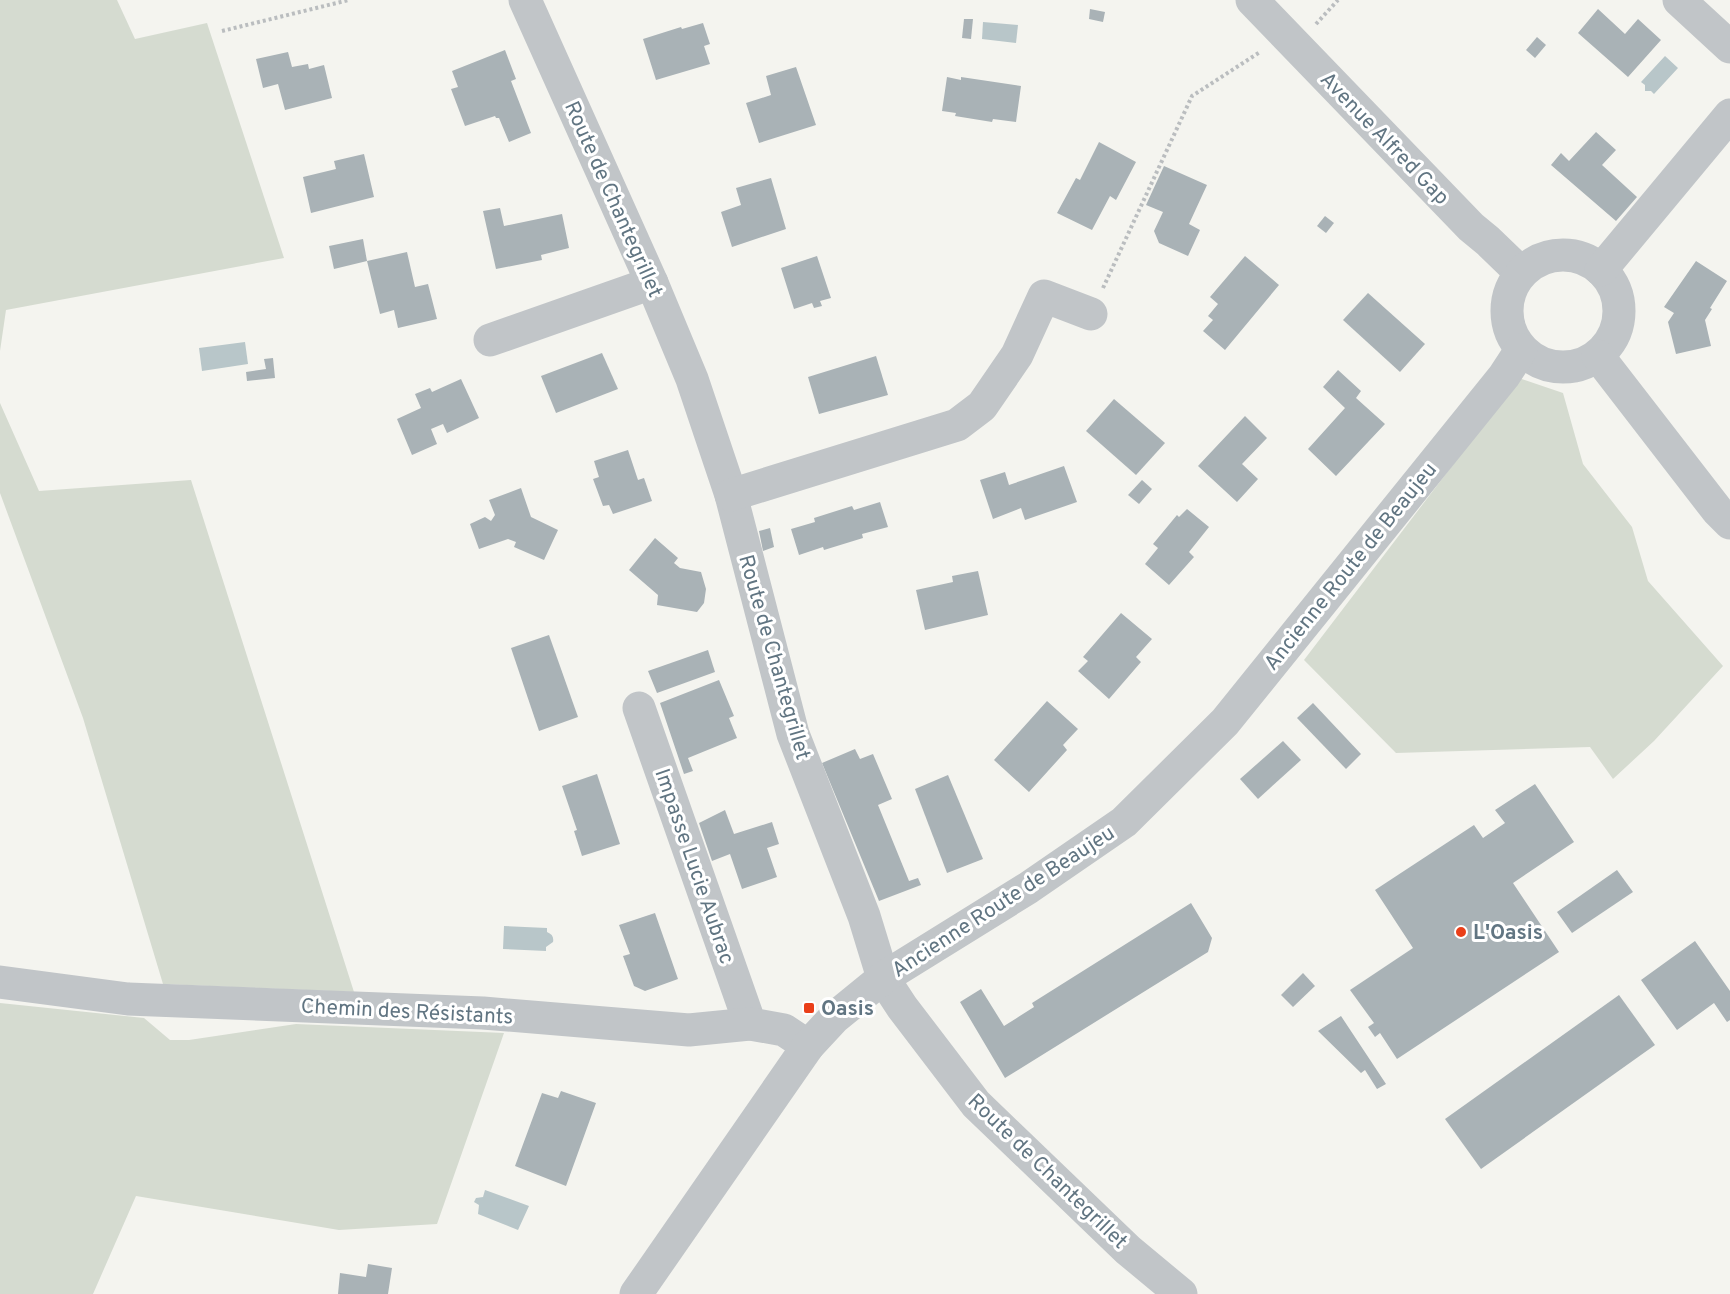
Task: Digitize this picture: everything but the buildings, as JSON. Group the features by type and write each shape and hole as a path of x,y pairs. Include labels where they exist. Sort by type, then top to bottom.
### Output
{"street":[{"name":"Route de Chantegrillet","path":"525,0 652,283 692,379 731,495 793,734 864,916 883,978 902,1007 976,1104 1128,1250 1182,1294"},
{"name":"Avenue Alfred Gap","path":"1252,0 1471,227 1521,273"},
{"path":"1679,0 1730,47"},
{"path":"1601,270 1730,115"},
{"path":"1570,255 1587,260 1601,270 1612,282 1618,298 1620,314 1617,330 1598,356 1584,364 1567,368 1551,367 1521,350 1512,336 1507,320 1507,303 1511,287 1521,273 1535,262 1551,256 1570,255"},
{"path":"490,340 652,283"},
{"path":"731,495 957,425 982,406 1017,355 1044,296 1091,314"},
{"name":"Ancienne Route de Beaujeu","path":"636,1294 808,1046 834,1018 883,978 1028,888 1124,822 1225,722 1504,376 1521,350"},
{"path":"1598,356 1717,510 1730,523"},
{"name":"Impasse Lucie Aubrac","path":"639,708 750,1024"},
{"name":"Chemin des Résistants","path":"0,982 128,999 483,1013 689,1030 750,1024 784,1030 808,1046"}],"path":[{"path":"222,31 350,0"},
{"path":"1091,314 1192,96 1286,35"}],"shaded area":[{"path":"0,0 117,0 135,39 207,23 284,258 6,310 0,351"},
{"path":"983,22 1018,25 1016,43 982,39"},
{"path":"1665,56 1678,68 1654,94 1651,91 1645,91 1645,85 1641,82"},
{"path":"245,342 248,364 202,371 199,348"},
{"path":"1519,378 1563,393 1583,464 1632,527 1648,581 1723,666 1654,741 1613,779 1590,747 1396,753 1304,660"},
{"path":"0,403 39,491 191,480 354,992 163,984 83,718 0,493"},
{"path":"504,926 547,928 547,932 553,937 553,942 546,947 546,951 503,949"},
{"path":"0,1003 144,1018 170,1040 189,1040 296,1024 504,1033 437,1224 339,1230 136,1196 93,1294 0,1294"},
{"path":"485,1190 529,1206 518,1230 478,1214 479,1205 474,1202 476,1198 483,1197"}],"place":[{"name":"L'Oasis","path":"1461,932"},
{"name":"Oasis","path":"809,1008"}]}
